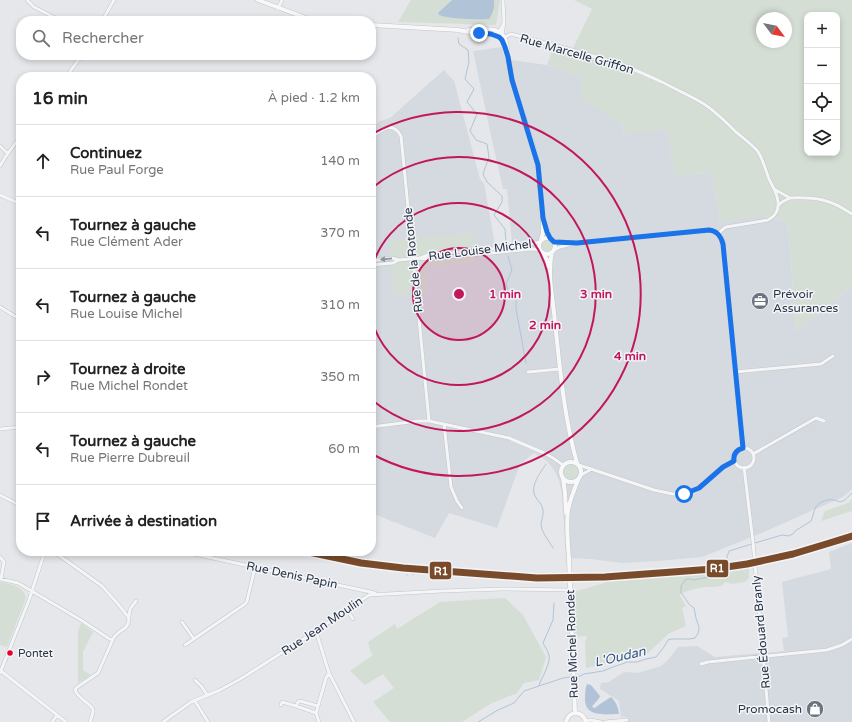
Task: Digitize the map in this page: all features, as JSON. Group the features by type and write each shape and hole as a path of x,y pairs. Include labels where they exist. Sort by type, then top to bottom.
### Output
{"street":[{"path":"27,0 34,7 51,16"},
{"path":"105,16 114,0"},
{"path":"258,0 301,16"},
{"path":"278,8 282,0"},
{"path":"503,0 504,23 502,36 512,80 538,165 544,232 539,248 547,260 566,414 574,456 581,468 581,475"},
{"path":"376,25 457,30 493,30 502,36"},
{"path":"457,30 502,36"},
{"name":"Rue Marcelle Griffon","path":"502,36 511,34 620,64 670,86 704,104 758,152 774,189 778,201 778,207"},
{"path":"70,72 78,60"},
{"name":"Rue de la Rotonde","path":"376,134 384,128 389,127 399,132 401,136 429,421"},
{"path":"0,166 7,153 16,143"},
{"path":"0,146 7,153"},
{"path":"774,189 790,198"},
{"path":"0,195 16,202"},
{"path":"718,234 726,227 773,218 782,202 790,198 821,199 852,214"},
{"path":"543,218 547,232 555,246 550,260 550,277"},
{"path":"541,251 547,254 560,247 577,243 709,230 712,230 718,234 723,244 743,448"},
{"path":"541,241 545,238 577,243"},
{"name":"Rue Louise Michel","path":"420,258 428,255 522,246 541,241"},
{"name":"Rue Louise Michel","path":"376,265 393,263 400,260 413,258 427,259 533,250 541,251"},
{"name":"Rue Louise Michel","path":"376,260 392,258 400,260"},
{"path":"0,307 16,317"},
{"path":"735,372 821,364 834,356"},
{"path":"528,372 560,369"},
{"path":"753,454 816,418 824,421"},
{"path":"376,426 418,421 429,421 444,424 509,438 544,453 563,465"},
{"path":"444,424 452,487 456,501 462,508"},
{"path":"0,429 16,427"},
{"path":"571,440 572,455 563,465 561,472 563,478 570,482 575,481 578,480 581,475 592,469"},
{"path":"743,448 748,449 753,454 752,463 747,467 739,466 734,461 735,453 743,448"},
{"path":"567,462 572,461 654,490 673,494 684,494 699,488 723,467 734,461"},
{"name":"Rue Édouard Branly","path":"744,467 753,542 769,722"},
{"name":"Rue Michel Rondet","path":"563,478 568,526"},
{"name":"Rue Michel Rondet","path":"575,713 567,536 569,504 578,480"},
{"path":"0,495 16,503"},
{"path":"43,556 32,591 0,672 66,722"},
{"path":"60,556 102,586 130,619"},
{"name":"Rue Denis Papin","path":"202,556 381,594"},
{"path":"0,557 4,562 0,579 18,583 112,640"},
{"path":"185,645 245,604 255,568"},
{"name":"Rue Jean Moulin","path":"164,722 188,704 220,690 242,678 369,595 503,589 570,590"},
{"path":"90,722 93,709 75,693 75,690 98,673 112,640 116,634 127,626 130,619 130,609 136,601"},
{"path":"347,610 353,619"},
{"path":"182,622 194,639"},
{"path":"316,631 329,673 354,722"},
{"path":"701,664 708,662 827,650 842,645 852,639"},
{"path":"319,722 316,713 326,678 329,673"},
{"path":"195,680 207,695"},
{"path":"195,701 208,722"},
{"path":"296,706 300,701 318,706"},
{"path":"281,705 282,702 316,713"},
{"path":"566,722 569,716 575,713 583,716 586,721 591,720 601,722"},
{"path":"52,722 57,715"},
{"path":"605,722 627,720"}],"shaded area":[{"path":"411,0 500,0 496,25 398,22"},
{"path":"574,0 852,0 852,286 796,332 788,222 760,215 720,223 711,173 675,175 667,130 624,134 623,125 582,99 581,77 547,65 553,48 571,52 592,9"},
{"path":"502,47 505,59 547,65 581,77 583,99 623,125 624,134 667,129 675,175 711,173 720,222 760,215 788,222 796,332 852,286 852,489 843,497 702,557 622,563 566,558 562,494 559,480 547,461 534,453 520,464 497,528 449,513 435,538 376,515 376,124 380,121 390,118 444,70 454,81 480,179 484,184 495,244 512,243 507,189 503,189 473,51"},
{"path":"473,233 475,263 425,267 427,293 394,296 389,240"},
{"path":"547,240 551,242 553,246 551,250 547,252 543,250 541,246 543,242"},
{"path":"571,463 578,468 579,471 574,478 571,479 564,474 563,471 568,464"},
{"path":"852,499 852,511 821,521 825,511 848,503"},
{"path":"852,543 852,722 628,722 626,717 621,717 619,701 600,689 601,683 609,682 622,673 638,673 661,666 668,660 678,647 697,646 715,657 784,651 782,638 788,637 782,582 831,569 829,552"},
{"path":"748,565 749,578 745,582 731,584 725,582 721,586 693,589 679,594 686,606 682,608 686,626 668,634 648,653 586,668 585,643 587,636 576,637 573,592 614,579 691,573"},
{"path":"0,582 20,588 25,594 26,598 7,647 0,645"},
{"path":"505,598 523,615 546,657 539,680 524,683 517,693 490,704 462,722 390,722 373,702 394,688 383,674 365,685 350,671 373,655 368,642 395,624 397,629 440,602"},
{"path":"81,623 93,632 83,652 83,670 91,675 78,683 78,632"}],"water":[{"path":"452,0 494,0 493,13 489,19 463,19 439,15 438,13"},
{"path":"587,684 591,685 600,696 592,707 595,708 611,697 616,704 619,714 598,714 589,710 586,706 585,700 585,690"}],"waterway":[{"path":"458,38 459,44 468,50 469,62 465,79 474,89 467,102 477,114 470,131 476,140 487,144 489,157 483,174 487,182 502,196 502,202 494,215 505,229 506,242"},
{"path":"508,256 512,270 506,284 508,290 516,300 516,309 526,363"},
{"path":"546,464 536,480 534,492 543,510 541,525 544,534 553,548"},
{"name":"L'Oudan","path":"755,543 782,535 788,536 793,534 795,531 811,521 815,509 820,503 830,500 842,502 852,493"},
{"name":"L'Oudan","path":"578,677 584,674 603,671 627,662 637,662 656,657 668,640 695,638 699,628 694,608 688,603 681,593 681,586 686,579 695,580 722,576 726,569 729,551 752,544"},
{"path":"539,685 549,662 549,655 543,643 553,620 554,603"},
{"name":"L'Oudan","path":"478,722 498,710 514,703 524,691 563,678 571,677"}],"railway":[{"path":"406,575 426,573 557,582"}],"transit line":[{"name":"R1","path":"328,556 361,563 403,568 537,578 605,577 713,569 747,564 793,554 852,536"}],"place":[{"name":"Prévoir Assurances","path":"760,301"},
{"name":"Pontet","path":"10,653"},
{"name":"Promocash","path":"815,709"}],"route":[{"path":"479,33 494,34 502,40 505,47 512,80 538,165 543,218 547,232 554,242 577,243 709,230 712,230 718,234 722,240 743,448 735,453 734,461 723,467 699,488 684,494"}]}
